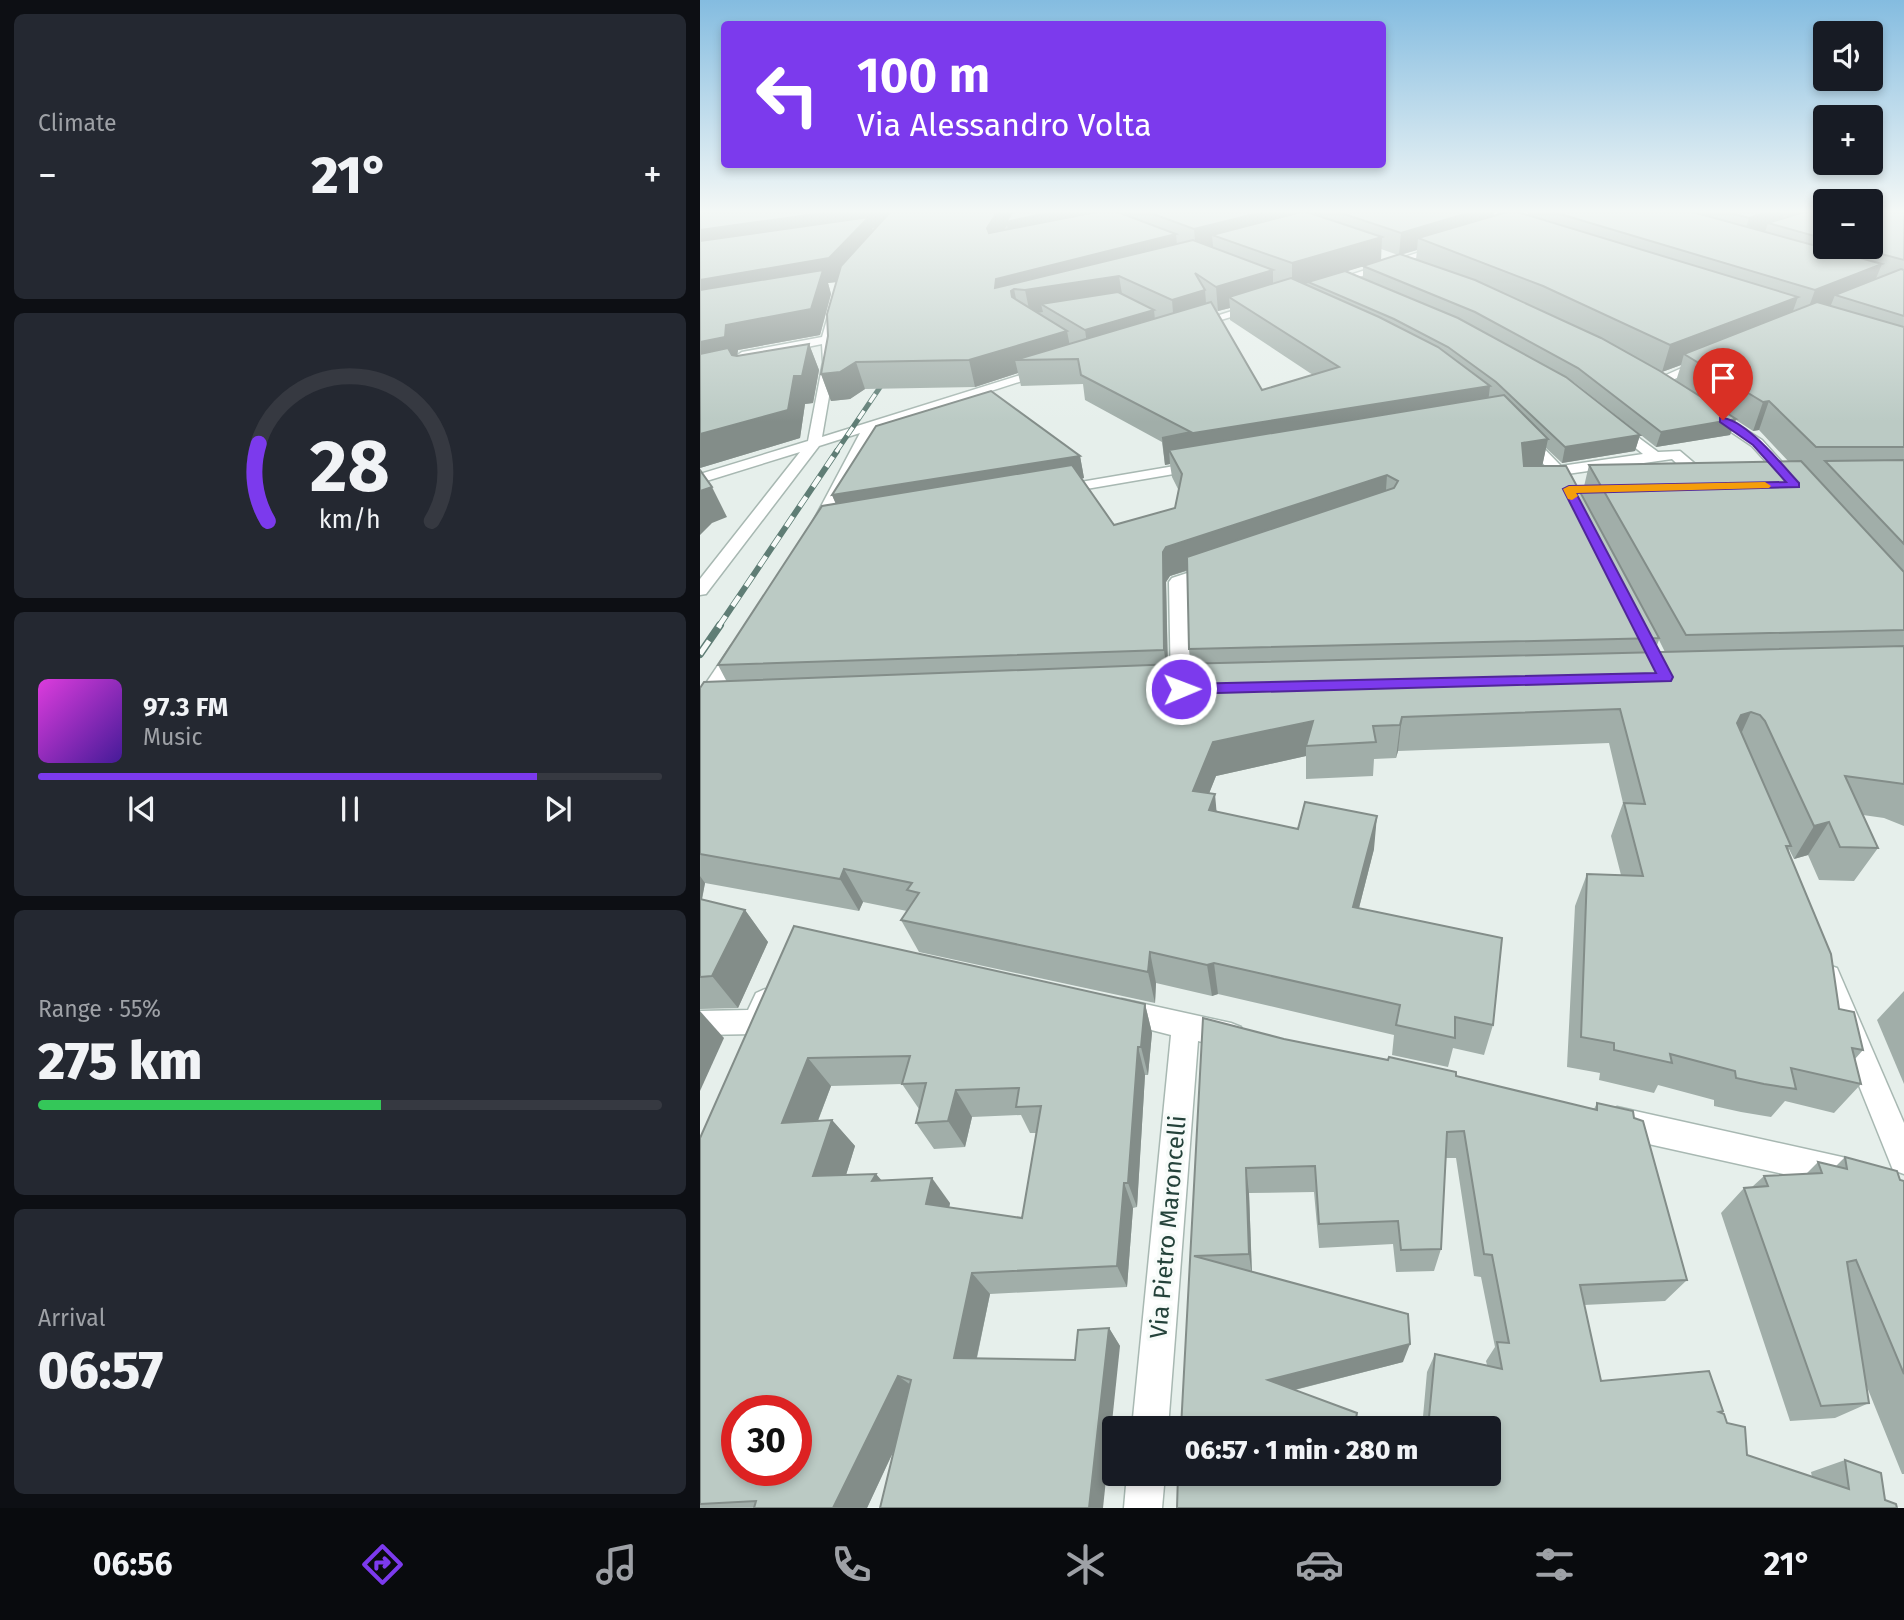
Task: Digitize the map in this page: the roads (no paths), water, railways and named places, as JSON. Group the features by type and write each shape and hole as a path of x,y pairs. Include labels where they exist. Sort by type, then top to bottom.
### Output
{"street":[{"path":"1318,286 1334,281"},
{"path":"1353,281 1367,287"},
{"path":"702,584 814,444 829,362 827,339 838,300"},
{"path":"1186,328 1266,303"},
{"path":"740,368 742,356 827,339"},
{"path":"1660,380 1721,355"},
{"path":"816,364 829,362"},
{"path":"700,479 1062,366"},
{"path":"1702,407 1757,443 1798,485 1765,480"},
{"path":"1602,414 1656,458"},
{"path":"1513,424 1576,493"},
{"path":"819,533 871,426"},
{"path":"1558,471 1675,454 1701,479 1721,482 1692,487"},
{"path":"1037,493 1215,463"},
{"path":"1181,689 1178,582 1230,564"},
{"path":"700,707 744,640"},
{"path":"700,707 728,705"},
{"path":"1819,957 1900,1176"},
{"path":"700,1023 750,1035 777,974"},
{"path":"1091,1004 1254,1041"},
{"name":"Via Pietro Maroncelli","path":"1151,1416 1186,1026"},
{"path":"1592,1116 1863,1176"},
{"path":"1143,1508 1145,1486"}],"railway":[{"path":"836,452 889,374"},
{"path":"719,626 837,451"},
{"path":"700,654 720,625"}]}
